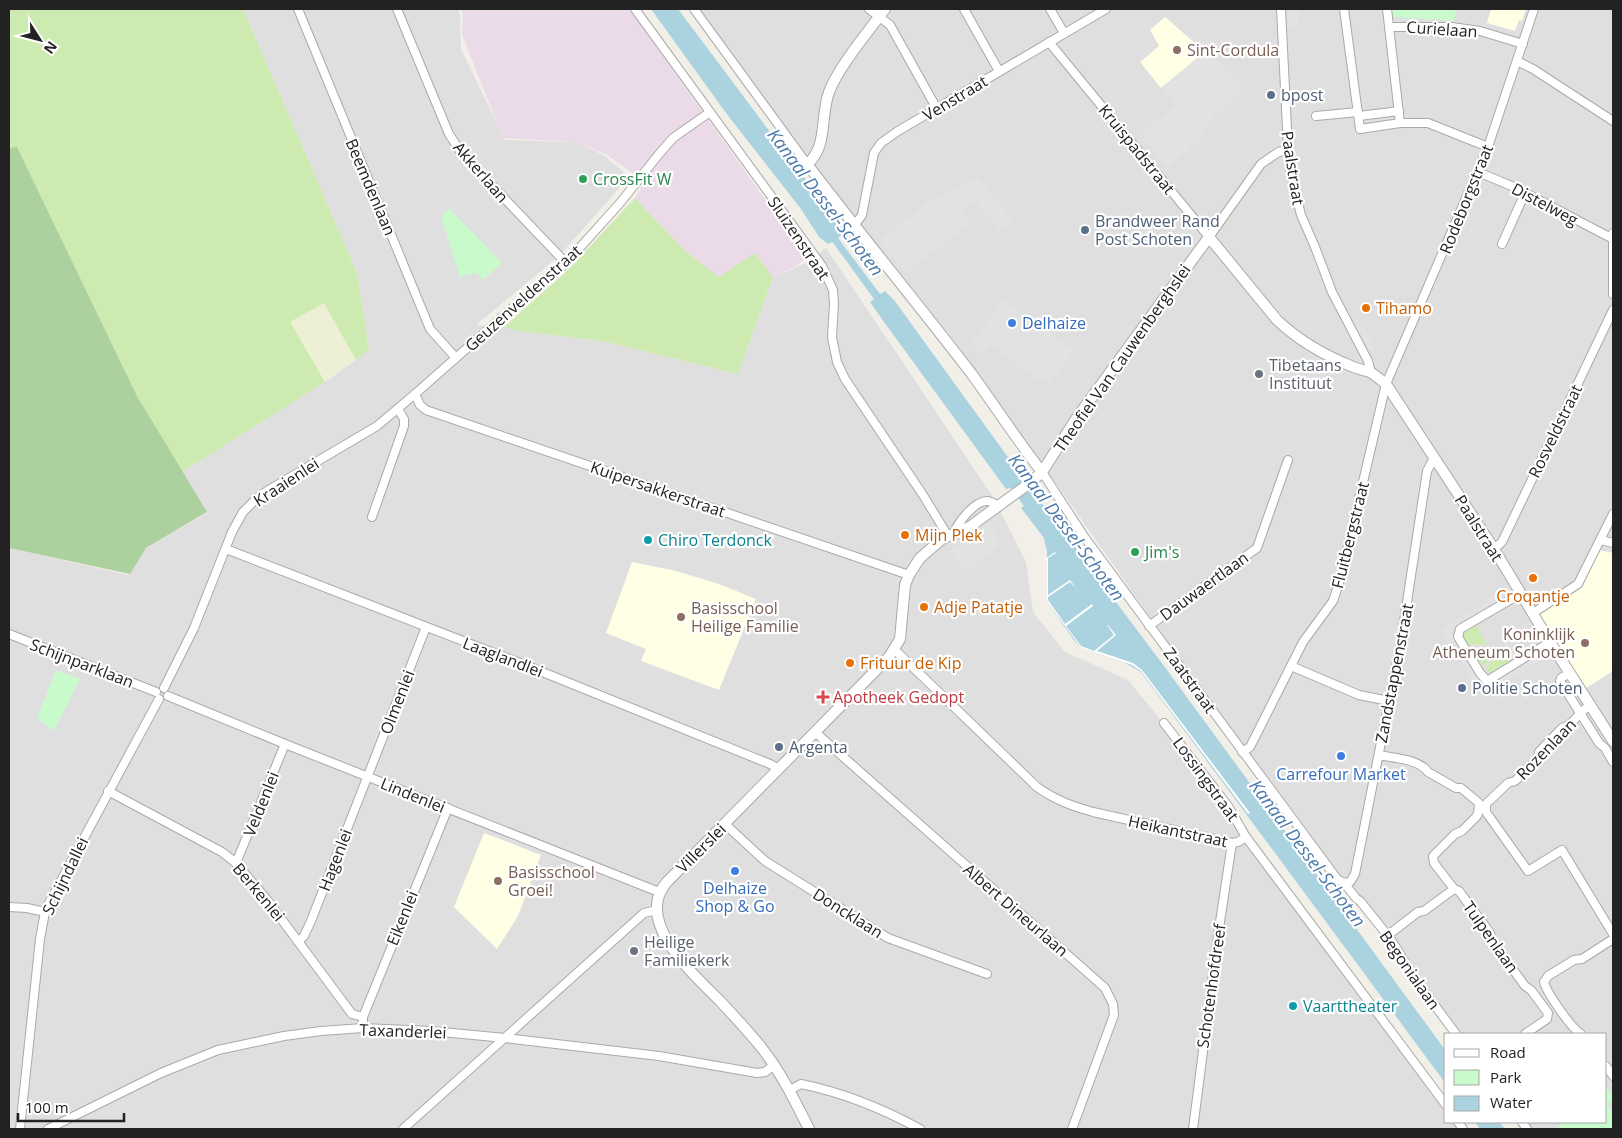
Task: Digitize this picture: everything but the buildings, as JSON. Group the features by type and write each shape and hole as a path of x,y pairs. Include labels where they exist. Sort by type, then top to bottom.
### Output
{"street":[{"name":"Beemdenlaan","path":"298,9 430,329 456,358"},
{"name":"Akkerlaan","path":"397,9 449,134 462,154 566,263"},
{"name":"Sluizenstraat","path":"635,9 822,266 833,290 832,337 837,362 845,379 950,535"},
{"path":"694,9 854,226 971,374 1036,478 971,526 950,535 925,552 909,575 903,596 900,639 895,650"},
{"path":"869,9 882,12 937,109"},
{"path":"964,9 999,71"},
{"path":"1050,9 1064,33"},
{"name":"Venstraat","path":"854,226 862,215 874,153 881,143 1106,9"},
{"name":"Paalstraat","path":"1281,9 1288,148 1291,174 1301,216 1332,292 1368,361 1371,373"},
{"path":"1344,9 1360,129 1400,123 1428,122 1488,147"},
{"path":"1386,9 1400,123"},
{"name":"Rodeborgstraat","path":"1386,384 1488,147 1534,9"},
{"path":"807,164 818,153 825,108 832,85 882,12"},
{"name":"Curielaan","path":"1389,27 1461,28 1489,33 1523,44"},
{"name":"Kruispadstraat","path":"1050,42 1277,320 1301,340 1336,359 1371,373 1386,384"},
{"path":"1517,61 1533,69 1613,121"},
{"path":"1316,116 1399,111"},
{"name":"Geuzenveldenstraat","path":"415,394 566,263 620,203 674,138 710,112"},
{"name":"Theofiel Van Cauwenberghslei","path":"1036,478 1076,419 1261,164 1288,148"},
{"name":"Distelweg","path":"1478,172 1525,192 1613,239"},
{"path":"1502,244 1525,192"},
{"path":"1613,233 1613,294"},
{"name":"Rosveldstraat","path":"1494,549 1502,542 1613,310"},
{"name":"Paalstraat","path":"1386,384 1494,549 1520,594 1613,741"},
{"name":"Fluitbergstraat","path":"1242,752 1250,747 1303,642 1333,601 1386,384"},
{"name":"Kraaienlei","path":"164,688 194,628 243,512 257,498 376,426 415,394"},
{"name":"Kuipersakkerstraat","path":"415,394 420,405 426,410 909,575"},
{"path":"372,517 404,426 404,419 398,409"},
{"name":"Zandstappenstraat","path":"1344,883 1350,882 1355,874 1403,631 1426,471 1434,458"},
{"name":"Dauwaertlaan","path":"1150,626 1257,548 1288,460"},
{"name":"Zaatstraat","path":"1036,478 1084,538 1337,879 1344,883"},
{"path":"1533,613 1578,584 1613,514"},
{"path":"1601,540 1613,543"},
{"name":"Laaglandlei","path":"226,549 533,668 779,769"},
{"path":"1520,594 1460,629 1458,637 1480,673 1487,681 1550,642"},
{"name":"Olmenlei","path":"368,776 426,627"},
{"path":"9,644 11,635"},
{"name":"Schijnparklaan","path":"11,635 157,695"},
{"name":"Villerslei","path":"659,892 895,650"},
{"name":"Heikantstraat","path":"895,650 1037,787 1053,798 1073,807 1232,843 1246,837 1444,1103"},
{"path":"1291,666 1359,694 1389,701"},
{"path":"1570,673 1561,678 1560,681 1613,762"},
{"path":"161,688 164,688 167,690 168,696 166,699 157,695 161,688"},
{"name":"Schijndallei","path":"20,1129 40,939 45,912 157,695"},
{"name":"Lindenlei","path":"168,696 284,744 659,892"},
{"name":"Rozenlaan","path":"1590,704 1569,724 1564,726 1539,752 1538,758 1515,781 1508,783 1486,804 1487,814 1528,871 1562,850 1613,934"},
{"name":"Lossingstraat","path":"1164,723 1228,806 1246,837"},
{"name":"Albert Dineurlaan","path":"815,732 1105,988 1113,1004 1114,1015 1072,1129"},
{"name":"Veldenlei","path":"236,863 284,744"},
{"name":"Tulpenlaan","path":"1379,755 1413,762 1425,767 1428,772 1456,788 1461,788 1479,804 1476,817 1462,831 1457,832 1433,856 1434,863 1454,889 1459,891 1490,933 1497,948 1525,986 1531,990 1548,1012 1547,1018 1526,1033"},
{"name":"Hagenlei","path":"298,942 304,936 311,921 368,776"},
{"name":"Berkenlei","path":"108,791 222,852 236,863 268,901 352,1014"},
{"name":"Eikenlei","path":"363,1028 362,1017 448,808"},
{"name":"Doncklaan","path":"725,824 765,861 888,938 987,974"},
{"name":"Schotenhofdreef","path":"1193,1129 1232,843"},
{"name":"Begonialaan","path":"1344,883 1387,936 1403,958 1407,968 1455,1033"},
{"path":"1387,936 1418,912 1424,912 1454,889"},
{"path":"659,892 657,910 665,935 679,958 744,1027 774,1065 790,1090 810,1129"},
{"path":"9,907 45,912"},
{"path":"403,1129 644,913 657,910"},
{"path":"9,912 28,913 35,911"},
{"path":"1580,1033 1561,1012 1545,987 1544,982 1548,976 1574,960 1582,959 1613,939"},
{"path":"352,1029 352,1014 362,1017"},
{"name":"Taxanderlei","path":"48,1129 161,1073 218,1050 284,1036 363,1028 431,1031 505,1038 659,1056 757,1073 764,1072 774,1065"},
{"path":"790,1090 801,1084 820,1088 869,1106 920,1129"}],"shaded area":[{"path":"243,9 458,9 460,15 461,49 505,140 577,142 605,156 629,177 559,256 476,325 504,327 518,331 602,341 738,374 773,277 808,262 826,248 993,497 1026,562 1033,612 1065,652 1128,680 1222,795 1444,1097 1444,1123 1462,1123 1467,1129 9,1129 9,548 129,575 145,549 207,513 182,472 325,382 369,349 357,273"},
{"path":"460,9 629,9 807,258 794,267 773,277 755,253 719,278 684,250 635,198 645,182 607,155 577,142 503,138 462,35 463,14"},
{"path":"694,9 1613,9 1613,1129 1532,1129 1527,1123 1607,1123 1607,1033 1458,1033 1214,708 1034,452 892,263 839,203"},
{"path":"1284,9 1298,9 1298,24 1285,32"},
{"path":"1491,9 1526,9 1522,21 1519,20 1515,31 1487,23"},
{"name":"Sint-Cordula","path":"1165,17 1196,44 1202,54 1161,88 1140,62 1159,46 1150,30"},
{"path":"1208,51 1244,89 1207,123 1202,138 1168,168 1140,135 1175,105 1161,88"},
{"path":"978,178 1012,220 999,230 976,201 963,211 971,223 906,273 879,241 931,199"},
{"name":"Delhaize","path":"1004,300 1074,350 1049,385 1040,378 1038,380 990,344 981,355 971,344"},
{"path":"325,301 324,303 356,360 325,382 289,322"},
{"path":"1358,319 1376,350 1370,350 1352,320"},
{"path":"990,523 1001,545 967,572 949,551"},
{"name":"Koninklijk Atheneum Schoten","path":"1599,550 1613,553 1613,671 1586,688 1538,614 1582,588"},
{"name":"Basisschool Heilige Familie","path":"632,562 676,571 719,584 756,599 719,690 641,661 646,649 606,633"},
{"path":"1503,589 1507,595 1450,632 1484,686 1544,649 1548,655 1482,696 1441,630"},
{"name":"Basisschool Groei!","path":"484,833 541,855 518,916 497,949 454,907"}],"green space":[{"path":"9,9 243,9 357,273 369,349 356,360 324,303 290,322 325,382 182,472 137,396 17,147 9,148"},
{"path":"1392,9 1457,9 1454,21 1393,17"},
{"path":"17,147 137,396 207,512 146,548 130,574 9,548 9,148"},
{"path":"635,198 684,250 719,277 755,253 773,277 738,374 602,341 518,331 504,327 569,269"},
{"path":"449,208 502,263 483,280 476,273 460,277 441,217"},
{"path":"1474,624 1478,627 1487,644 1468,645 1463,637 1464,631"},
{"path":"1473,648 1495,651 1489,657 1484,668 1471,650"},
{"path":"1499,654 1513,659 1490,673 1486,671 1494,657"},
{"path":"56,670 80,679 54,731 37,718"},
{"path":"1607,1088 1613,1094 1613,1099 1608,1104 1613,1115 1613,1129 1555,1129 1563,1123 1607,1123"}],"water":[{"path":"651,9 678,9 845,232 838,238 880,294 885,291 894,300 1444,1048 1444,1081 1141,672 1125,663 1081,648 1073,639 1047,601 1047,552 1044,538 1021,508 1024,506 1011,488 1006,489 884,322 870,302 874,299 834,244 832,242 828,244 819,237 801,209 726,113"},
{"path":"1476,1123 1500,1123 1505,1129 1480,1129"}],"pier":[{"path":"1055,552 1048,558 1048,595 1070,580 1076,588 1070,582 1048,597 1048,600 1065,624 1092,604 1093,606 1066,626 1081,646 1094,651 1114,635 1108,625 1116,635 1097,651 1133,663 1142,670 1250,813 1248,814 1141,671 1132,665 1081,648 1047,601 1047,560 1042,561"}],"place":[{"name":"Sint-Cordula","path":"1177,50"},
{"name":"bpost","path":"1271,95"},
{"name":"CrossFit W","path":"583,179"},
{"name":"Brandweer Rand Post Schoten","path":"1085,230"},
{"name":"Tihamo","path":"1366,308"},
{"name":"Delhaize","path":"1012,323"},
{"name":"Tibetaans Instituut","path":"1259,374"},
{"name":"Mijn Plek","path":"905,535"},
{"name":"Chiro Terdonck","path":"648,540"},
{"name":"Jim's","path":"1135,552"},
{"name":"Croqantje","path":"1533,578"},
{"name":"Adje Patatje","path":"924,607"},
{"name":"Basisschool Heilige Familie","path":"681,617"},
{"name":"Koninklijk Atheneum Schoten","path":"1585,643"},
{"name":"Frituur de Kip","path":"850,663"},
{"name":"Politie Schoten","path":"1462,688"},
{"name":"Apotheek Gedopt","path":"823,697"},
{"name":"Argenta","path":"779,747"},
{"name":"Carrefour Market","path":"1341,756"},
{"name":"Delhaize Shop & Go","path":"735,871"},
{"name":"Basisschool Groei!","path":"498,881"},
{"name":"Heilige Familiekerk","path":"634,951"},
{"name":"Vaarttheater","path":"1293,1006"}],"water label":[{"name":"Kanaal Dessel-Schoten","path":"826,202"},
{"name":"Kanaal Dessel-Schoten","path":"1067,527"},
{"name":"Kanaal Dessel-Schoten","path":"1308,853"}]}
